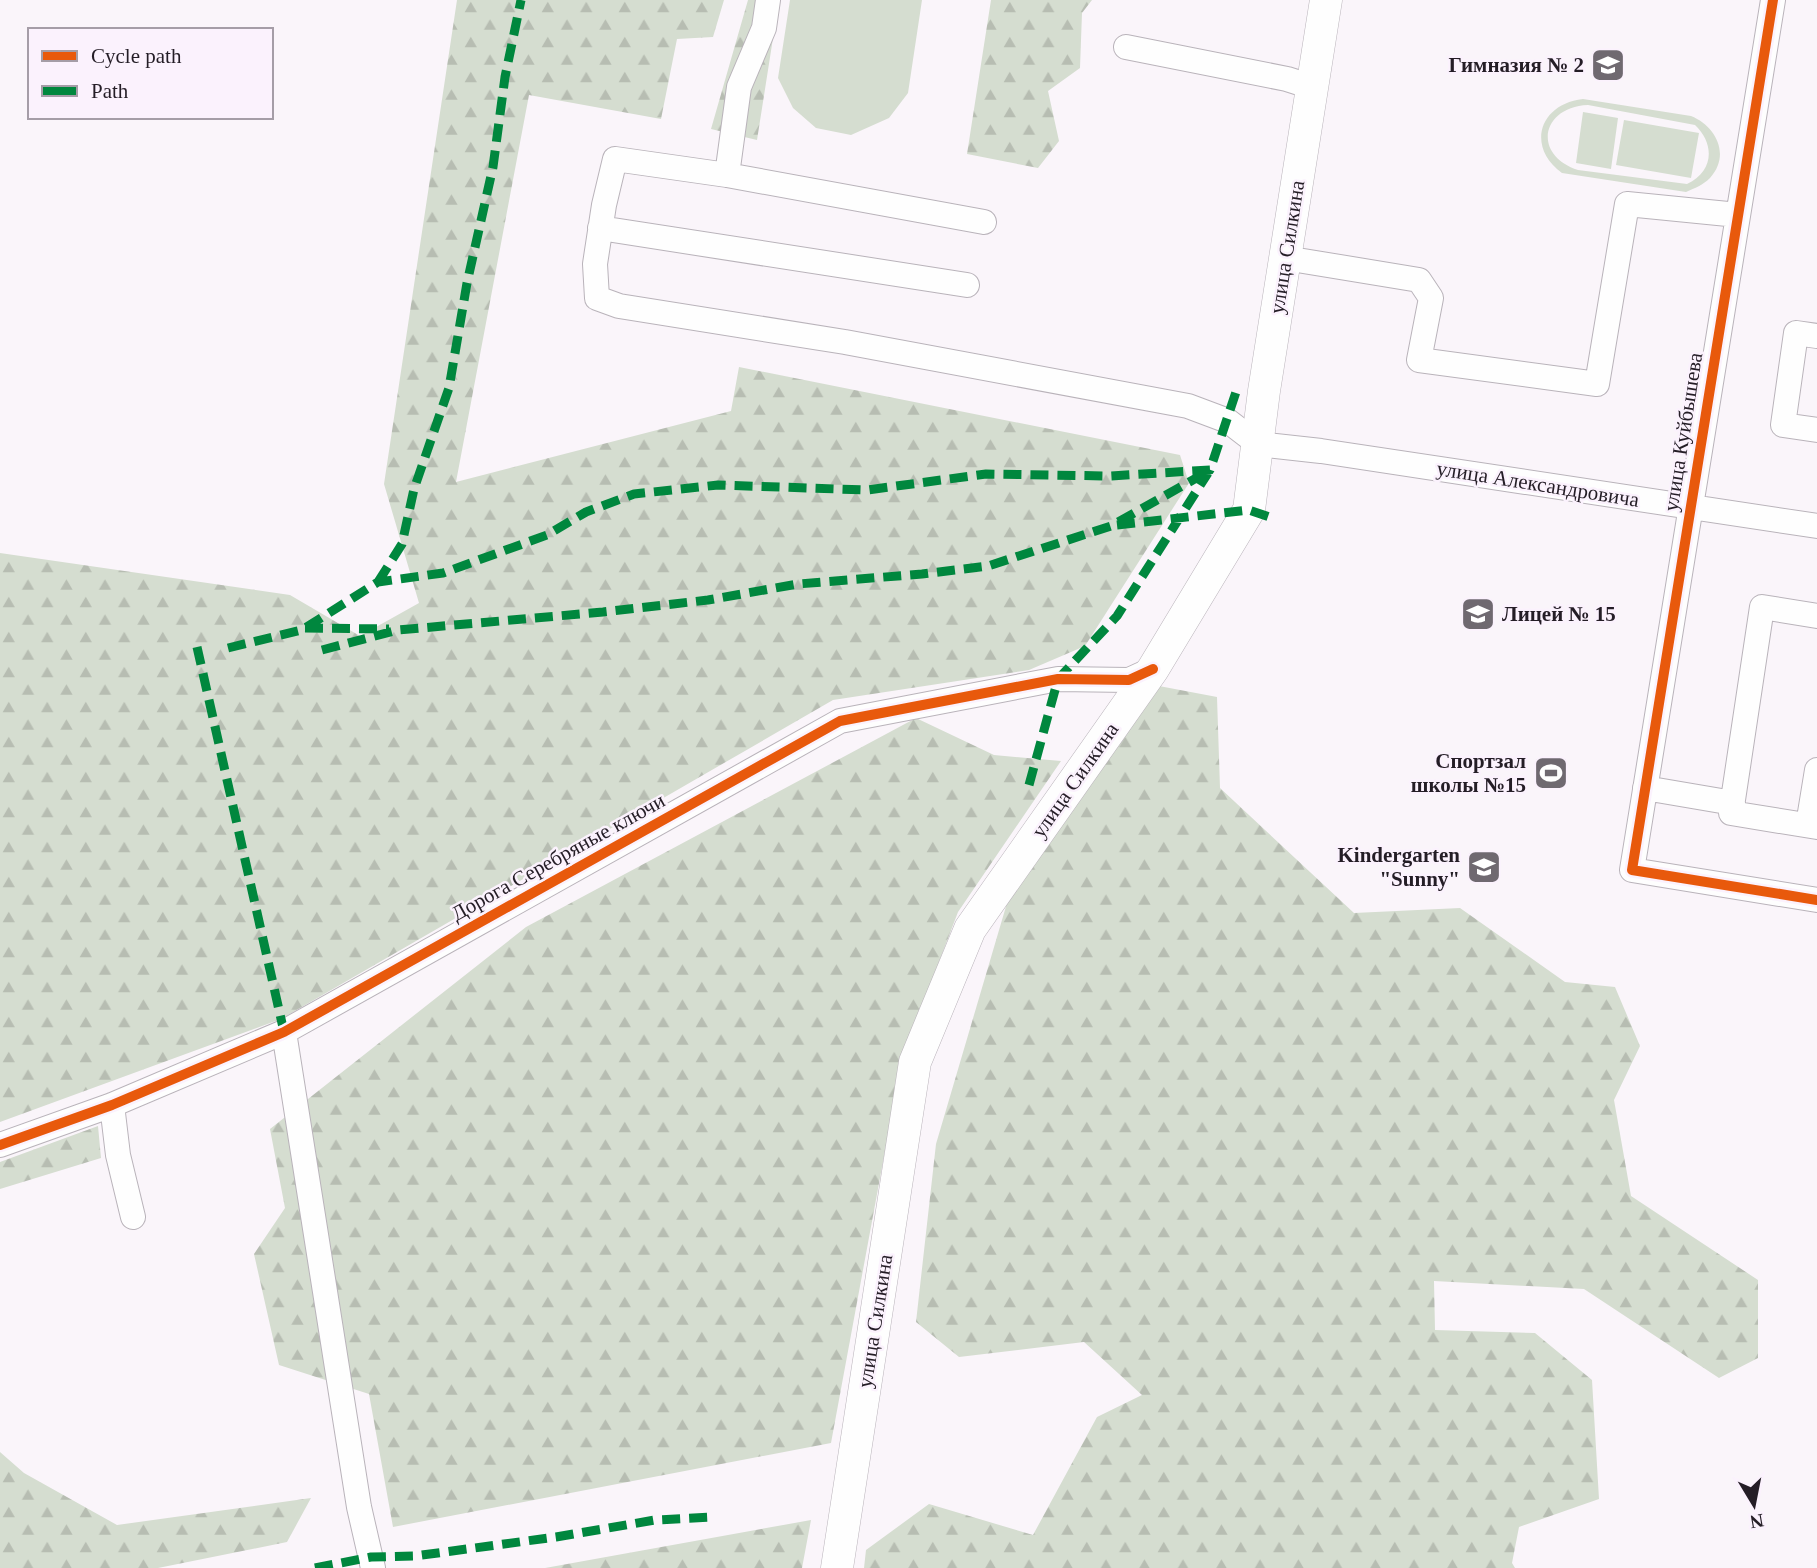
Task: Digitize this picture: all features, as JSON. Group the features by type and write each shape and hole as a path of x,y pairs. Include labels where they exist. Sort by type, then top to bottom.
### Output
{"main road":[{"name":"улица Силкина","path":"836,1568 915,1062 970,929 1153,669 1249,510 1264,391 1326,0"}],"street":[{"path":"727,175 739,87 764,28 768,0"},
{"name":"улица Куйбышева","path":"1773,0 1632,870 1817,900"},
{"path":"1126,47 1287,79 1312,87"},
{"path":"984,222 727,175 615,159 595,264 597,298 619,306 845,342 1188,407 1228,421 1258,444"},
{"path":"1285,258 1419,280 1431,298 1419,360 1597,384 1627,204 1738,215"},
{"path":"600,228 967,285"},
{"path":"1817,336 1796,333 1783,425 1817,430"},
{"name":"улица Александровича","path":"1258,444 1321,451 1817,526"},
{"path":"1817,616 1762,607 1731,813 1813,826 1817,770"},
{"name":"Дорога Серебряные ключи","path":"0,1145 112,1105 284,1032 840,721 1058,679 1129,680 1153,669"},
{"path":"1646,788 1733,803"},
{"path":"284,1032 359,1507 373,1568"},
{"path":"112,1105 118,1155 134,1217"}],"green space":[{"path":"457,0 724,0 713,37 677,39 661,119 529,95 456,482 731,411 739,367 1180,455 1189,483 1085,646 1029,670 833,700 281,1019 0,1122 0,553 290,595 360,636 419,603 384,484"},
{"path":"748,0 779,0 757,140 711,129"},
{"path":"790,0 922,0 908,93 889,118 851,135 816,128 793,108 778,78"},
{"path":"991,0 1092,0 1082,13 1080,68 1048,91 1059,141 1038,168 967,154"},
{"path":"1583,99 1691,116 1707,127 1718,142 1720,151 1716,169 1705,183 1686,192 1562,173 1551,163 1541,139 1542,128 1548,118 1556,109","holes":["1588,105 1695,125 1706,140 1709,157 1702,172 1687,184 1578,170 1563,163 1554,154 1548,133 1552,122 1560,114"]},
{"path":"1583,112 1618,118 1611,169 1576,163"},
{"path":"1624,120 1699,133 1691,178 1616,165"},
{"path":"1159,686 1217,697 1220,788 1354,913 1460,908 1565,982 1615,987 1640,1046 1614,1100 1631,1196 1758,1280 1758,1358 1719,1378 1584,1289 1434,1281 1435,1330 1535,1333 1592,1380 1599,1499 1519,1527 1512,1563 1515,1568 864,1568 866,1550 929,1504 1033,1535 1097,1417 1142,1395 1084,1342 959,1357 916,1322 936,1144 1007,903"},
{"path":"916,718 994,755 1061,761 958,912 902,1059 831,1443 393,1527 369,1394 279,1365 254,1254 285,1208 270,1129 526,927"},
{"path":"98,1126 101,1158 0,1189 0,1162"},
{"path":"0,1452 24,1473 117,1525 311,1498 287,1542 158,1568 0,1568"},
{"path":"811,1520 802,1568 545,1568"}],"marked path":[{"path":"378,582 402,544 414,489 449,388 467,283 493,167 505,77 521,0"},
{"path":"228,648 302,630 378,582 443,573 547,535 586,512 634,494 718,485 867,490 986,474 1110,476 1210,470 1238,386"},
{"path":"322,650 398,630 603,612 708,600 798,584 988,566 1111,526 1207,472"},
{"path":"1029,785 1058,679 1117,616 1208,473"},
{"path":"1117,525 1249,510 1275,519"},
{"path":"305,628 389,629"},
{"path":"197,647 284,1032"},
{"path":"315,1568 371,1557 415,1556 556,1537 655,1520 714,1517"}],"cycle path":[{"path":"1773,0 1632,870 1817,900"},
{"path":"0,1145 112,1105 284,1032 840,721 1058,679 1129,680 1153,669"}],"place":[{"name":"Гимназия № 2","path":"1608,65"},
{"name":"Лицей № 15","path":"1478,614"},
{"name":"Спортзал школы №15","path":"1551,773"},
{"name":"Kindergarten \"Sunny\"","path":"1484,867"}]}
